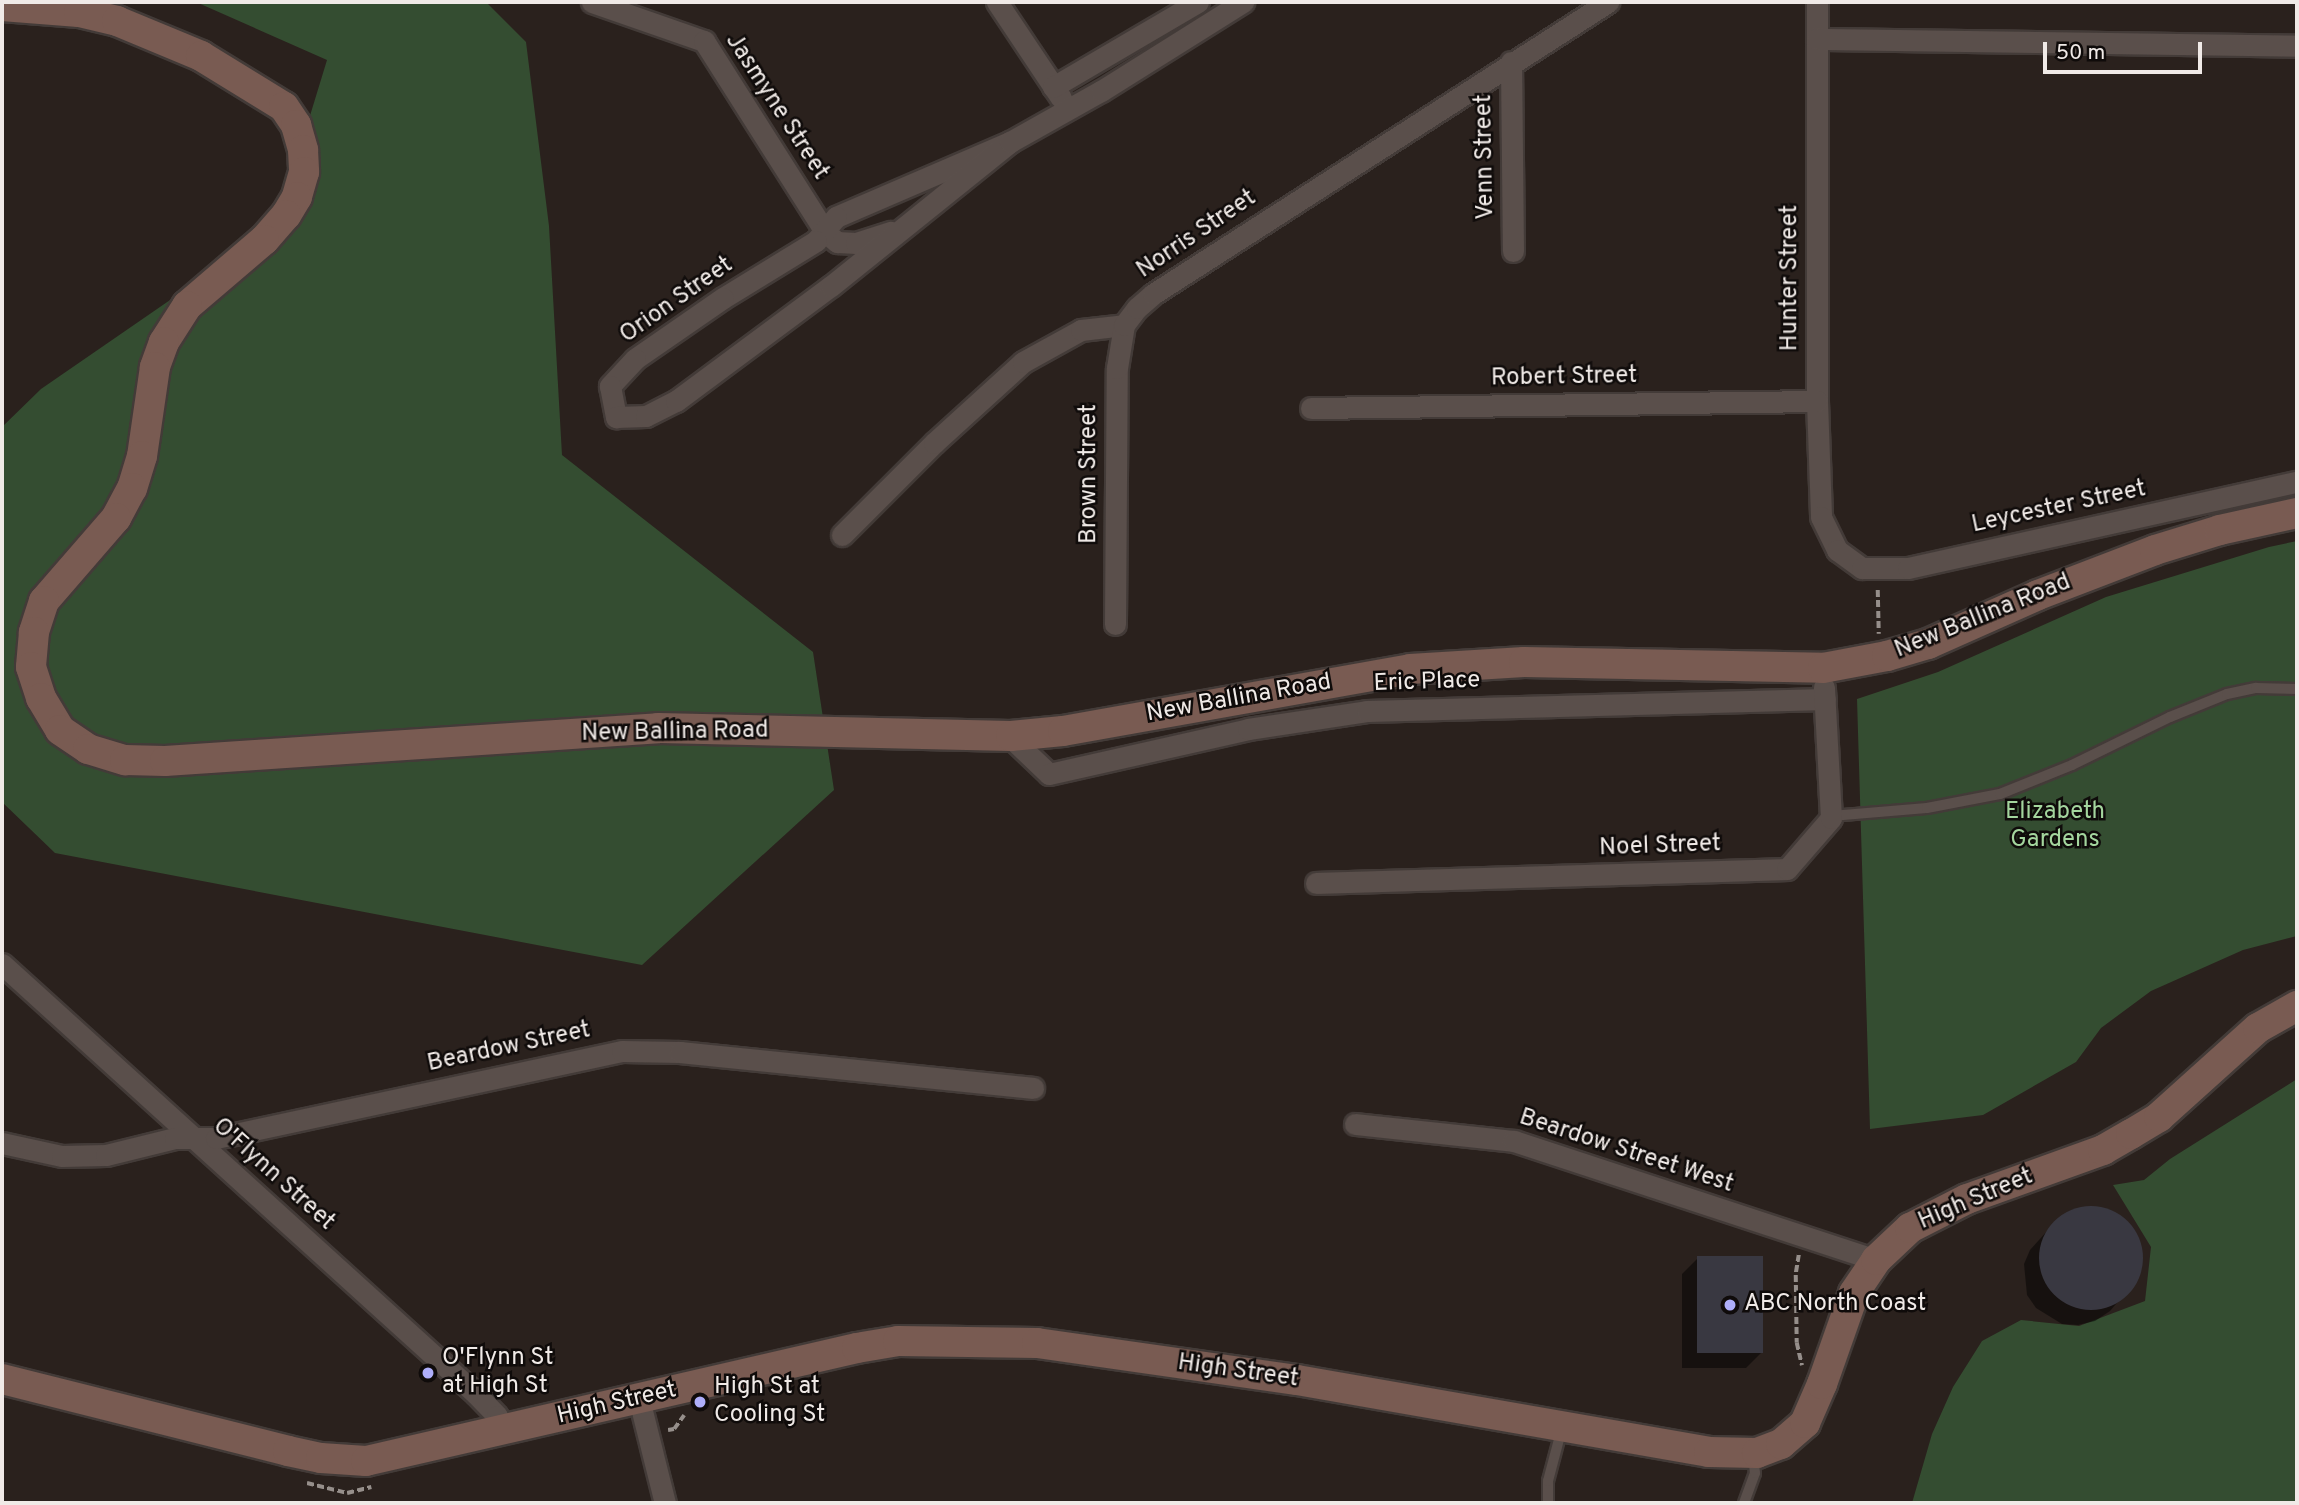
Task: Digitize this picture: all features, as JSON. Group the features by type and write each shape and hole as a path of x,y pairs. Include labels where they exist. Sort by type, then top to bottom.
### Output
{"street":[{"name":"Jasmyne Street","path":"592,2 704,41 825,232"},
{"path":"997,2 1068,108"},
{"path":"1054,87 1198,2"},
{"name":"Orion Street","path":"1010,142 831,286 676,401 646,416 616,417 610,387 635,359 825,232 836,217 1010,142 1101,91 1243,2"},
{"name":"Norris Street","path":"1124,326 1137,308 1153,294 1608,2"},
{"name":"Hunter Street","path":"1817,2 1817,401 1821,517 1837,550"},
{"name":"New Ballina Road","path":"2,6 79,12 117,21 201,56 284,107 296,125 303,150 304,172 297,197 286,215 264,240 187,306 176,320 155,367 142,456 132,488 116,518 44,601 34,632 31,667 41,698 60,730 88,749 125,760 165,761 658,728 1009,736 1063,731 1410,669 1524,662 1823,668 1887,656 1928,643 2038,595 2155,551 2220,530 2297,513"},
{"path":"1817,39 2297,46"},
{"name":"Venn Street","path":"1511,62 1513,251"},
{"path":"825,232 837,242 856,243 900,229"},
{"path":"842,535 934,443 1023,362 1081,330 1124,326"},
{"name":"Brown Street","path":"1115,624 1117,368 1124,326"},
{"name":"Robert Street","path":"1311,408 1817,401"},
{"name":"Leycester Street","path":"1837,550 1862,568 1908,568 2297,482"},
{"path":"1823,668 1831,816"},
{"name":"Eric Place","path":"1009,736 1049,774 1248,729 1367,711 1825,699"},
{"name":"Noel Street","path":"1317,883 1787,869 1831,816"},
{"name":"O'Flynn Street","path":"2,964 476,1394 496,1416 502,1430"},
{"name":"High Street","path":"2,1379 321,1458 366,1461 898,1341 1037,1343 1297,1380 1729,1455 1752,1454 1781,1444 1805,1423 1822,1384 1854,1293 1876,1259 1910,1228 1966,1199 2103,1150 2131,1134 2160,1117 2258,1028 2297,1006"},
{"name":"Beardow Street","path":"2,1143 34,1152 83,1156 127,1151 175,1138 216,1138 622,1051 680,1052 1033,1088"},
{"name":"Beardow Street West","path":"1354,1124 1514,1141 1876,1259"},
{"path":"639,1399 665,1503"}],"lane":[{"path":"1831,816 1927,808 2000,794 2072,765 2170,717 2227,694 2256,688 2297,689"},
{"path":"1548,1503 1548,1481 1562,1428"},
{"path":"1744,1503 1755,1473 1752,1454"}],"path":[{"path":"1878,577 1879,632"},
{"path":"1803,1248 1797,1259 1796,1275 1797,1343 1804,1373"},
{"path":"660,1433 674,1429 681,1416 693,1413"}],"green space":[{"path":"196,2 486,2 526,42 549,226 562,455 813,652 834,790 642,965 55,853 2,802 2,427 41,389 276,227 327,60"},
{"name":"Elizabeth Gardens","path":"2297,541 2297,936 2243,950 2151,991 2101,1028 2076,1062 1983,1115 1870,1129 1857,699 1938,672 2106,597 2269,547"},
{"path":"2297,1079 2297,1503 1912,1503 1932,1434 1953,1387 1982,1341 2021,1320 2079,1326 2145,1301 2151,1247 2113,1185 2144,1180 2170,1159"}],"building":[{"path":"2091,1206 2111,1210 2128,1221 2139,1238 2143,1258 2139,1278 2128,1295 2111,1306 2091,1310 2071,1306 2054,1295 2043,1278 2039,1258 2043,1238 2054,1221 2071,1210"},
{"name":"ABC North Coast","path":"1697,1256 1763,1256 1763,1353 1697,1353"}],"place":[{"name":"ABC North Coast","path":"1730,1305"},
{"name":"O'Flynn St at High St","path":"428,1373"},
{"name":"High St at Cooling St","path":"700,1402"}]}
